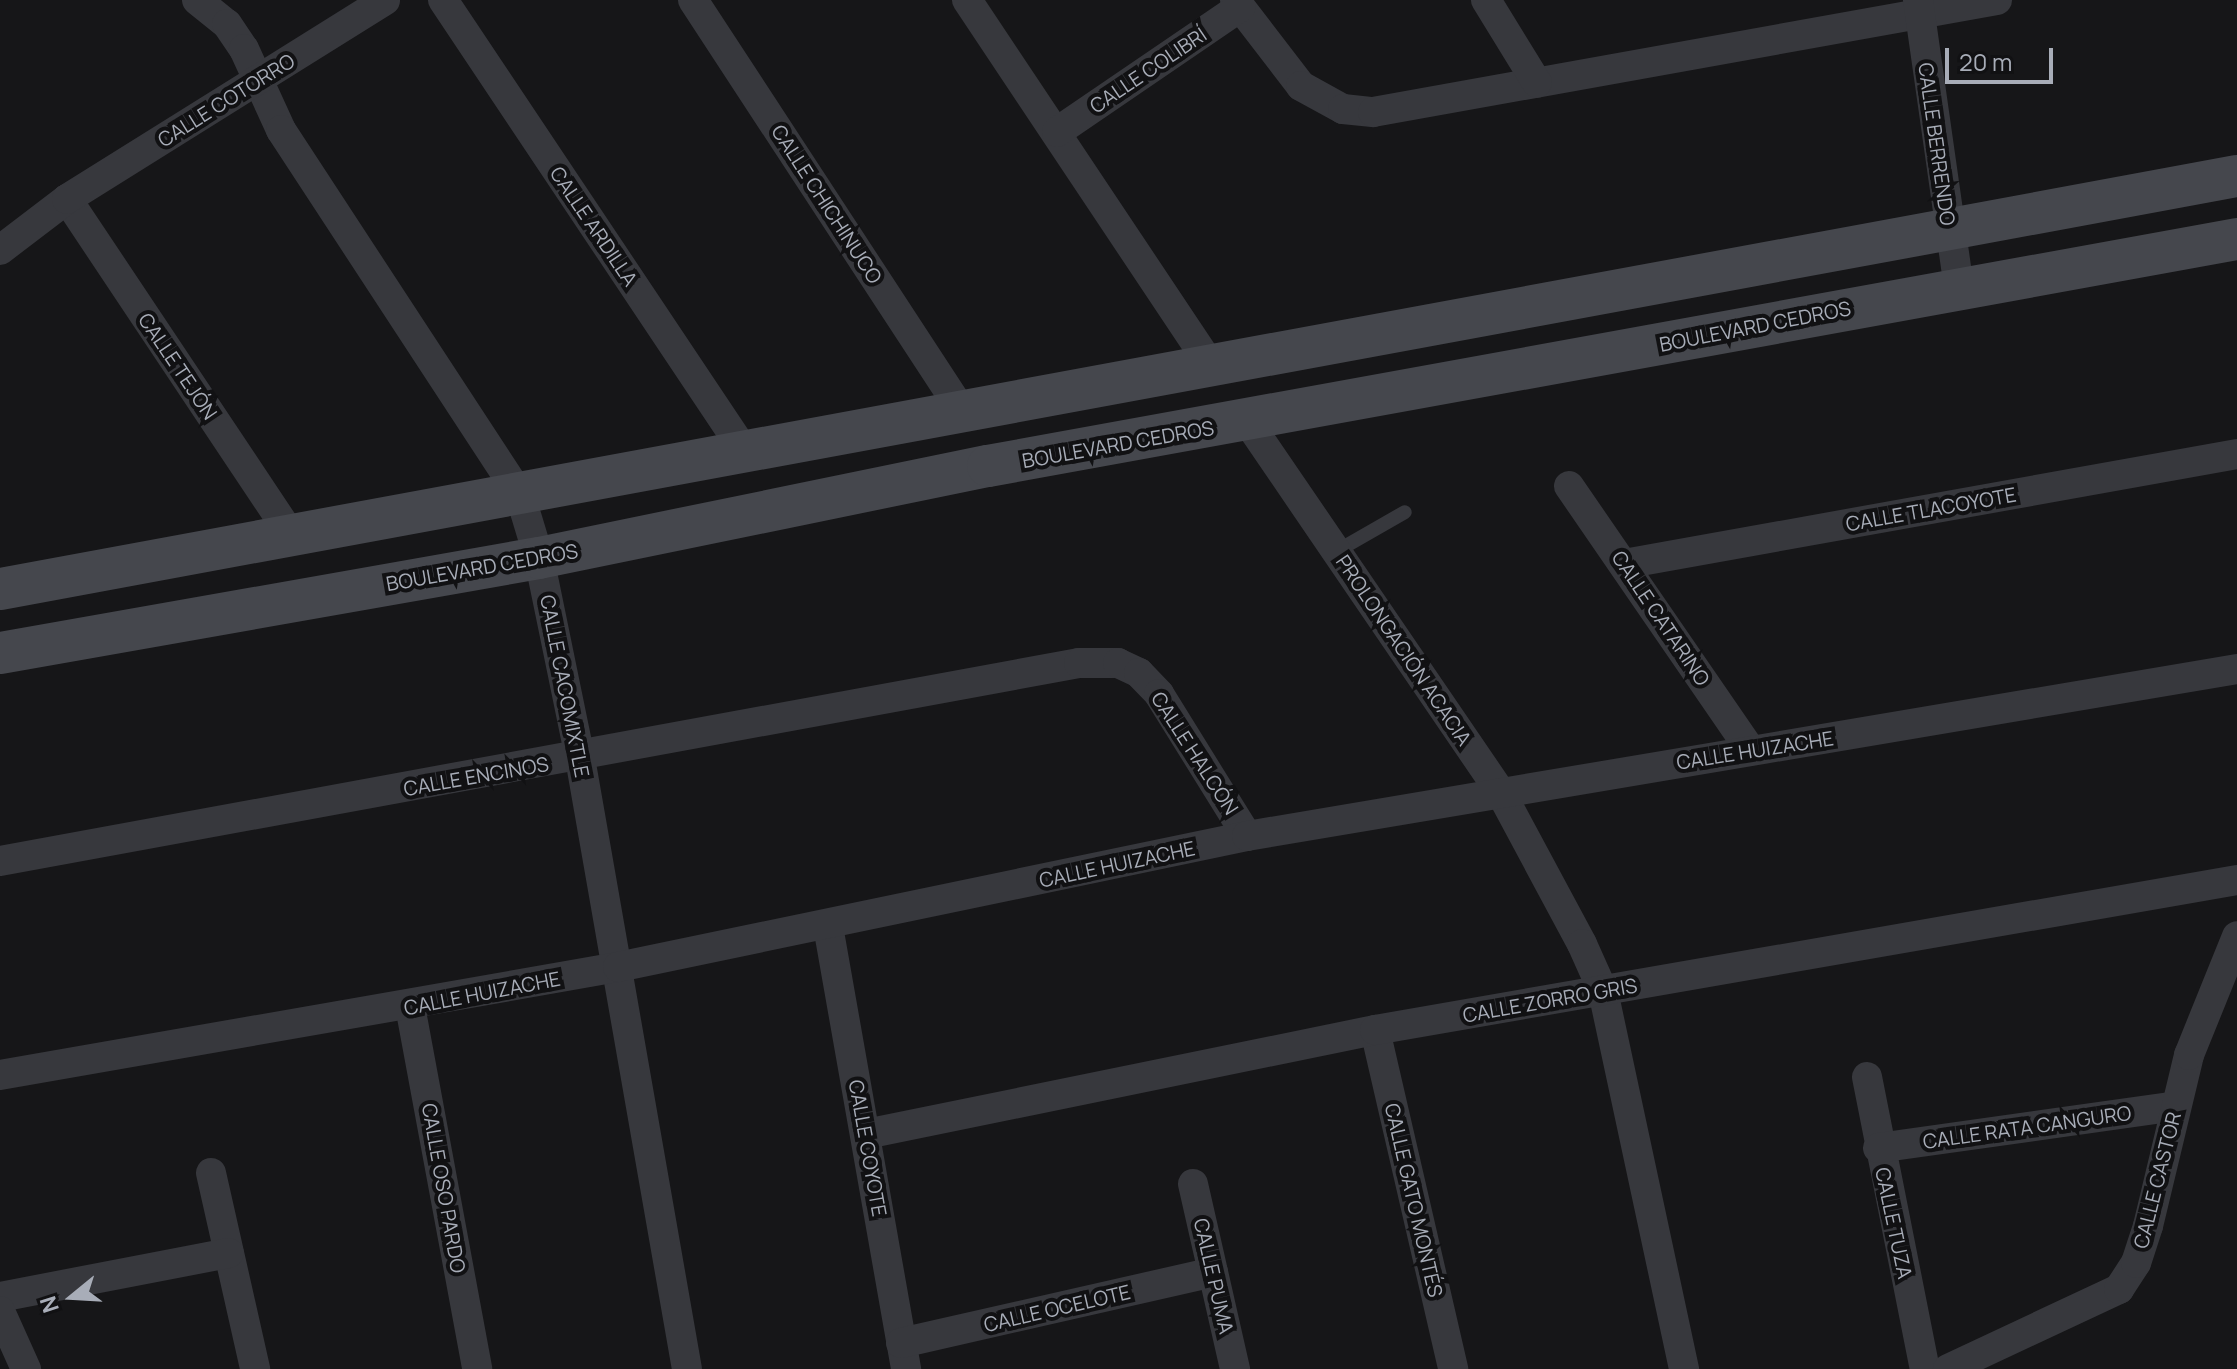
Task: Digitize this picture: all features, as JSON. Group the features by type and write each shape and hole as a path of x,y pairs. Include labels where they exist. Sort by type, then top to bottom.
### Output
{"street":[{"name":"CALLE CACOMIXTLE","path":"197,0 227,24 281,130 520,495 539,558 580,758 687,1369"},
{"name":"CALLE COTORRO","path":"0,250 67,199 385,0"},
{"name":"CALLE ARDILLA","path":"443,0 745,452"},
{"name":"CALLE CHICHINUCO","path":"693,0 960,408"},
{"name":"PROLONGACIÓN ACACIA","path":"967,0 1248,422 1501,793 1603,991 1684,1369"},
{"path":"1486,0 1537,83"},
{"path":"1237,4 1320,99 1343,109 1373,112 1919,8 1997,0"},
{"name":"CALLE COLIBRÍ","path":"1057,132 1237,4"},
{"name":"CALLE BERRENDO","path":"1919,8 1959,287"},
{"path":"0,589 290,534 520,495 960,408 1212,367 2237,176"},
{"name":"CALLE TEJÓN","path":"67,199 290,534"},
{"name":"BOULEVARD CEDROS","path":"0,653 539,558 988,466 1248,422 1959,287 2237,239"},
{"name":"CALLE TLACOYOTE","path":"1624,564 2237,454"},
{"name":"CALLE CATARINO","path":"1569,486 1751,751"},
{"name":"CALLE ENCINOS","path":"0,861 580,758 1079,663 1118,663 1139,673"},
{"name":"CALLE HUIZACHE","path":"0,1075 410,1006 618,967 828,926 1247,836 2237,669"},
{"name":"CALLE HALCÓN","path":"1139,673 1159,694 1247,836"},
{"name":"CALLE ZORRO GRIS","path":"866,1134 1375,1030 2237,880"},
{"name":"CALLE COYOTE","path":"828,926 904,1356"},
{"name":"CALLE CASTOR","path":"1948,1369 2119,1289 2136,1263 2148,1226 2189,1055 2237,936"},
{"name":"CALLE OSO PARDO","path":"410,1006 477,1369"},
{"name":"CALLE GATO MONTÉS","path":"1375,1030 1453,1369"},
{"name":"CALLE TUZA","path":"1867,1077 1878,1148 1925,1369"},
{"name":"CALLE RATA CANGURO","path":"1878,1148 2175,1106"},
{"path":"211,1173 255,1369"},
{"name":"CALLE PUMA","path":"1193,1184 1235,1369"},
{"path":"0,1297 229,1253"},
{"name":"CALLE OCELOTE","path":"904,1356 1213,1272"},
{"path":"0,1311 26,1369"}],"lane":[{"path":"1337,551 1405,512"}]}
